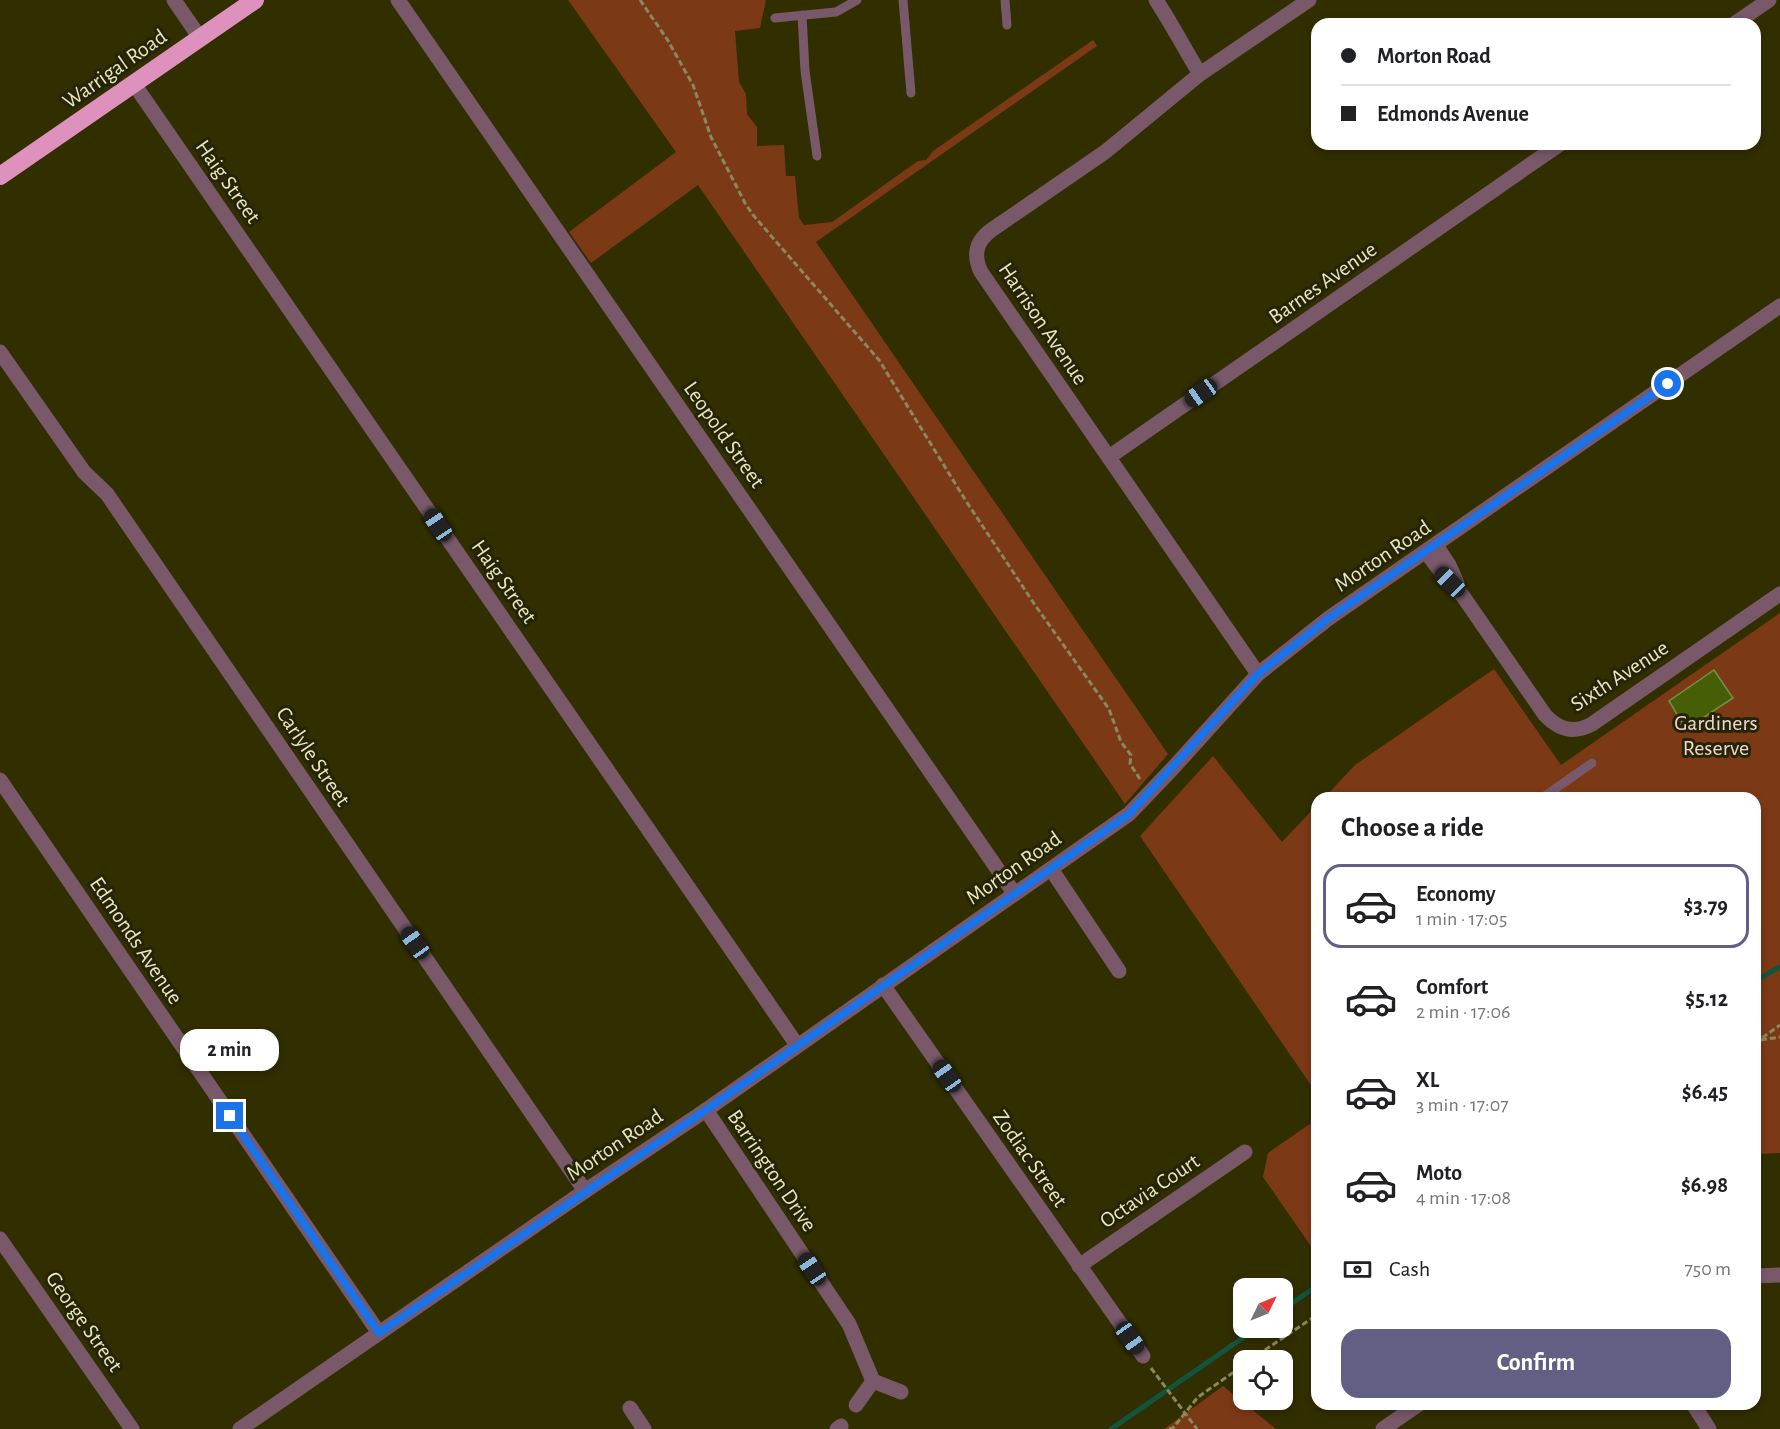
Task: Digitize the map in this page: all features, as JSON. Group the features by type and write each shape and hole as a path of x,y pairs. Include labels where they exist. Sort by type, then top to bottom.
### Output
{"highway":[{"name":"Warrigal Road","path":"1,174 255,0"}],"street":[{"path":"174,0 200,38"},
{"name":"Leopold Street","path":"398,0 1014,894"},
{"path":"1156,0 1173,26 1195,47 1205,71"},
{"name":"Harrison Avenue","path":"1258,674 981,272 976,258 978,244 990,231 1122,139 1205,71 1309,0"},
{"path":"1743,18 1769,0"},
{"name":"Haig Street","path":"134,84 797,1045"},
{"name":"Barnes Avenue","path":"1109,457 1551,150"},
{"name":"Morton Road","path":"240,1429 706,1110 1129,814 1258,674 1329,618 1780,306"},
{"name":"Carlyle Street","path":"0,352 84,472 107,494 585,1191"},
{"name":"Sixth Avenue","path":"1431,548 1449,565 1460,592 1545,715 1558,726 1575,730 1592,724 1780,594"},
{"name":"Edmonds Avenue","path":"0,780 379,1333"},
{"path":"1050,869 1119,971"},
{"name":"Zodiac Street","path":"884,984 1143,1356"},
{"name":"Barrington Drive","path":"706,1110 849,1324 873,1381"},
{"name":"Octavia Court","path":"1079,1266 1245,1152"},
{"name":"George Street","path":"0,1239 132,1429"},
{"path":"1761,1276 1780,1275"},
{"path":"856,1405 873,1381 901,1392"},
{"path":"630,1408 644,1429"},
{"path":"1383,1429 1410,1410"},
{"path":"1697,1410 1710,1429"}],"lane":[{"path":"775,18 836,12 857,0"},
{"path":"903,0 911,93"},
{"path":"1005,0 1007,25"},
{"path":"802,15 805,71 817,156"},
{"path":"1551,792 1592,763"}],"path":[{"path":"639,0 667,39 693,85 711,137 745,203 761,225 879,360 966,501 1035,605 1109,709 1121,742 1131,755 1130,764 1149,793"},
{"path":"1761,1038 1780,1025"},
{"path":"1761,1040 1780,1037"},
{"path":"1266,1350 1311,1319"},
{"path":"1169,1429 1173,1428 1186,1414 1197,1397 1233,1372"},
{"path":"1159,1378 1197,1429"}],"green space":[{"path":"568,0 766,0 760,28 735,31 739,82 746,94 747,114 757,127 757,146 784,145 786,176 795,176 799,218 804,225 832,222 918,161 926,160 933,151 1093,40 1097,46 816,242 1168,754 1125,804 698,185 591,263 569,232 676,152"},
{"name":"Gardiners Reserve","path":"1780,613 1780,1153 1761,1154 1761,792 1330,792 1355,765 1494,669 1561,765"},
{"path":"1213,756 1282,842 1311,811 1311,1085 1140,836"},
{"path":"1311,1123 1311,1246 1263,1177 1268,1153"},
{"path":"1223,1386 1233,1394 1233,1410 1253,1410 1276,1429 1164,1429"}],"building":[{"path":"1714,670 1733,698 1686,729 1669,701"}],"waterway":[{"path":"1761,978 1780,967"},
{"path":"1293,1302 1311,1290"},
{"path":"1111,1429 1243,1338"}],"route":[{"path":"230,1116 379,1333 706,1110 1129,814 1258,674 1329,618 1668,384"}]}
